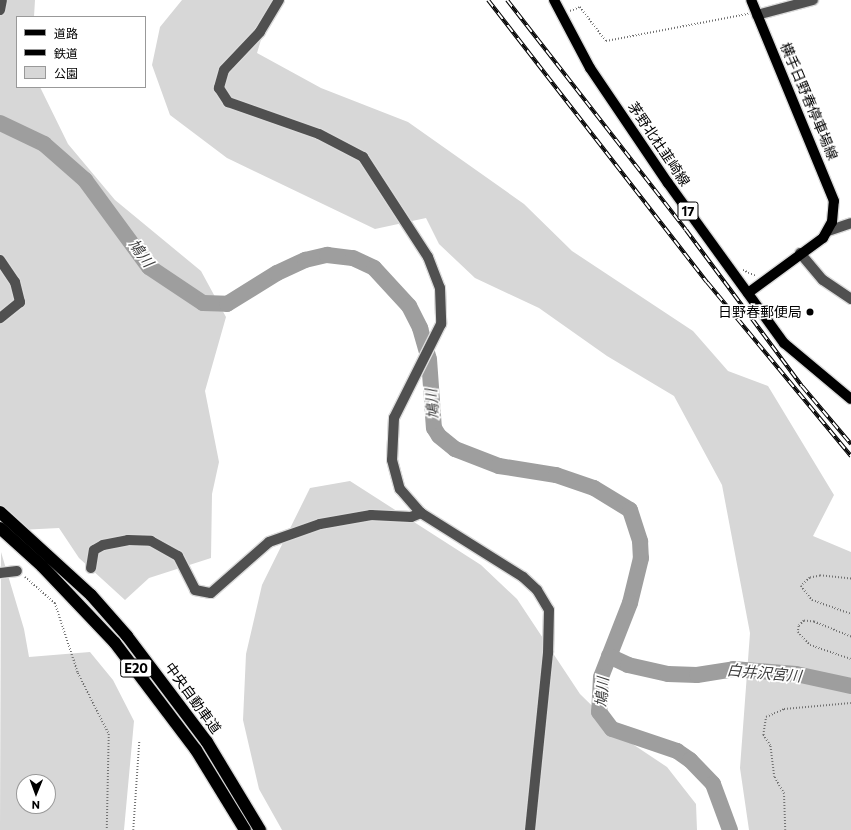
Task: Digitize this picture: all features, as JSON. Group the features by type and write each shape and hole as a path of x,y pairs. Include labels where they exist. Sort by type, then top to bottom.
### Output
{"highway":[{"name":"中央自動車道","path":"0,512 91,595 127,636 207,742 260,830"},
{"name":"中央自動車道","path":"0,528 42,566 116,643 196,750 245,830"}],"main road":[{"name":"茅野北杜韮崎線","path":"554,0 590,68 668,183 784,343 851,399"},
{"name":"横手日野春停車場線","path":"751,0 830,189 834,211 828,231"},
{"path":"748,293 828,231"}],"street":[{"path":"0,10 2,0"},
{"path":"279,0 260,32 224,70 220,88 228,102 319,134 363,157 428,257 435,276 443,309 435,337 394,418 392,460 400,489 421,513 523,577 536,590 549,610 548,653 530,830"},
{"path":"757,14 813,0"},
{"path":"828,231 851,223"},
{"path":"800,253 823,280 851,299"},
{"path":"0,260 15,282 20,302 0,318"},
{"path":"91,568 94,550 104,545 128,540 151,541 178,556 195,590 211,593 269,542 320,524 372,515 412,517 421,513"},
{"path":"0,573 18,571"}],"path":[{"path":"566,6 572,16"},
{"path":"570,11 580,7 606,41 757,14"},
{"path":"742,269 755,276 760,273"},
{"path":"18,571 55,603 78,672 109,734 107,830"},
{"path":"851,579 820,576 810,578 801,586 812,600 851,614"},
{"path":"851,637 814,622 804,621 799,626 798,632 810,645 851,659"},
{"path":"785,830 784,794 774,777 770,746 763,735 766,717 784,709 851,703"},
{"path":"132,830 139,741"}],"green space":[{"path":"0,0 35,0 34,16 16,16 16,88 40,88 68,144 115,200 201,271 226,317 205,391 219,462 212,494 211,558 149,578 125,600 79,558 59,528 0,531"},
{"path":"182,0 273,0 257,53 321,88 408,122 524,204 572,251 693,331 728,371 768,386 834,495 813,536 851,552 851,830 749,830 740,768 750,633 722,485 674,396 607,356 539,308 475,278 439,244 426,218 375,229 227,158 170,115 152,65 160,27"},
{"path":"350,481 481,565 517,599 580,694 628,741 667,767 696,804 697,830 282,830 259,789 243,720 246,654 262,585 310,488"},
{"path":"1,552 24,629 29,657 90,652 113,680 134,721 124,830 0,830"}],"waterway":[{"name":"鳩川","path":"0,123 44,144 85,180 149,267 203,303 227,304 277,273 305,260 327,255 353,258 374,268 409,306 420,328 429,359 434,428 439,436 455,449 499,466 556,475 594,488 630,510 640,541 641,558 630,603 601,677 599,712 612,729 677,751 690,760 713,784 730,830"},
{"name":"白井沢宮川","path":"609,656 628,665 668,674 697,675 733,669 796,674 851,686"}],"railway":[{"path":"488,0 707,282 851,456"},
{"path":"507,0 686,230 802,386 851,444"}],"place":[{"name":"日野春郵便局","path":"810,312"}]}
